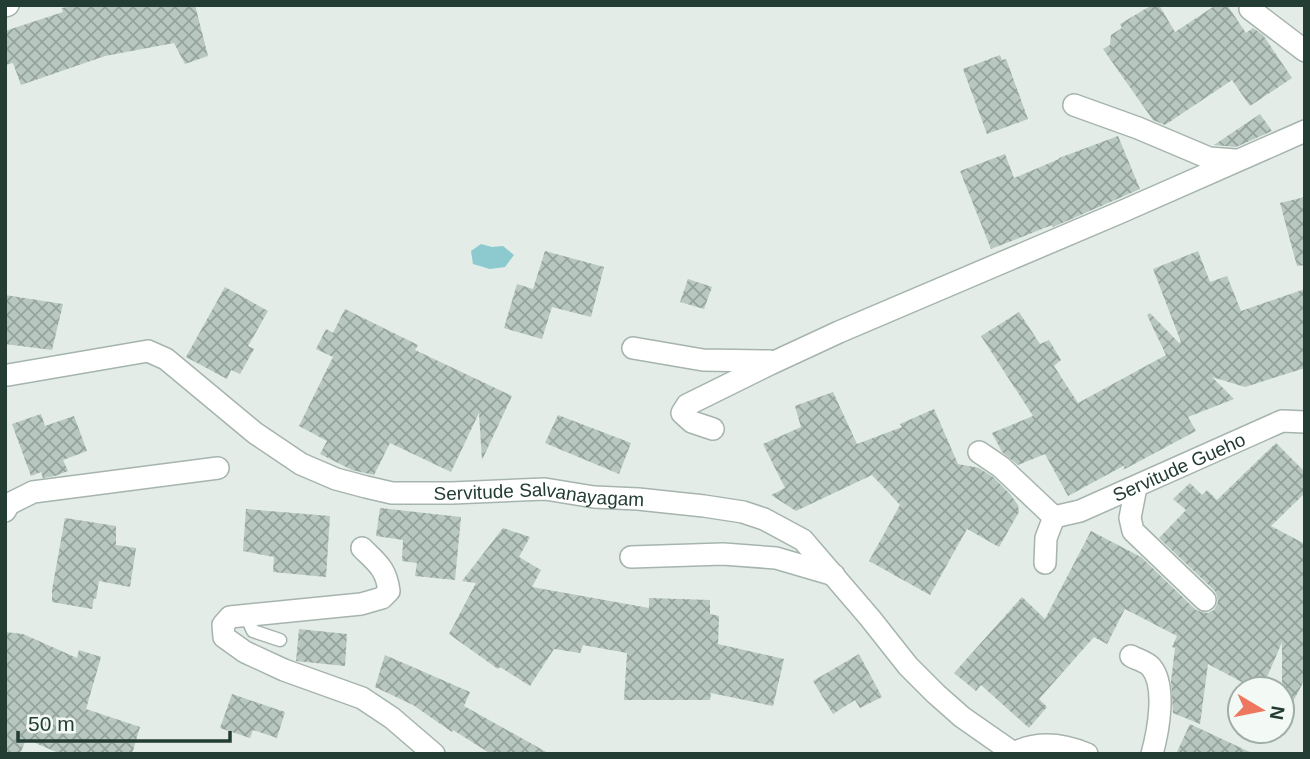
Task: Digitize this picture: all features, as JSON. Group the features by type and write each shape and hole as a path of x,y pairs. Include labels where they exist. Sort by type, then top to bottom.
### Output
{"street":[{"path":"1250,9 1305,51"},
{"path":"1074,105 1209,158 1237,160"},
{"path":"713,429 692,422 682,413 687,405 775,361 1305,131"},
{"path":"633,348 703,360 775,361"},
{"name":"Servitude Salvanayagam","path":"8,375 148,351 166,359 255,433 301,464 336,479 392,493 545,489 594,497 638,499 743,512 764,519 803,540 908,666 962,717 1014,753"},
{"name":"Servitude Gueho","path":"1054,517 1080,511 1283,421 1305,422"},
{"path":"979,452 1002,467 1054,517 1046,538 1045,564"},
{"path":"5,511 9,503 33,492 218,468"},
{"path":"1136,487 1130,518 1133,531 1205,600"},
{"path":"362,548 387,578 388,591 382,598 361,604 230,617 223,625 224,637 245,652 284,670 362,698 392,718 434,754"},
{"path":"631,557 723,554 776,558 834,575"},
{"path":"1131,656 1150,666 1160,687 1158,734 1152,754"},
{"path":"1014,753 1026,746 1053,744 1072,747 1087,754"}],"lane":[{"path":"246,616 253,631 280,640"}],"water":[{"path":"481,244 503,246 514,255 505,267 490,269 473,264 471,251"}],"building":[{"path":"76,5 195,5 208,56 185,64 174,43 105,56 21,85 13,63 5,65 5,31 63,12 62,8"},
{"path":"1152,5 1159,5 1175,32 1216,5 1227,5 1246,33 1253,28 1263,35 1292,78 1250,106 1232,80 1165,125 1153,120 1103,49 1110,45 1111,35 1122,28 1120,24"},
{"path":"1000,55 1002,60 1006,59 1028,119 987,134 963,69"},
{"path":"1260,114 1272,131 1236,147 1214,145"},
{"path":"1118,136 1140,189 1053,227 1052,225 991,249 960,171 1005,154 1014,178"},
{"path":"1305,197 1305,265 1297,266 1280,203"},
{"path":"545,251 604,267 591,317 552,307 542,339 504,328 517,284 533,289"},
{"path":"1198,251 1210,282 1227,276 1241,311 1305,289 1305,368 1245,387 1212,377 1234,399 1188,417 1196,431 1068,496 1045,454 1018,465 1002,452 992,433 1033,416 981,336 1019,312 1040,344 1049,340 1061,360 1054,366 1078,403 1166,355 1147,315 1150,313 1181,342 1153,269"},
{"path":"688,279 712,287 704,309 680,302"},
{"path":"225,287 268,311 248,346 254,349 240,374 231,370 227,379 186,357"},
{"path":"5,295 63,304 52,350 5,344"},
{"path":"345,309 418,345 415,350 512,396 482,460 479,413 451,472 390,443 374,475 352,470 320,454 327,441 299,426 333,357 316,349 326,329 333,333"},
{"path":"833,392 857,444 902,427 900,424 934,409 958,464 979,468 993,477 1018,505 1019,512 999,547 967,529 930,595 869,561 900,505 872,475 796,511 771,495 785,488 763,444 801,427 795,406"},
{"path":"41,414 45,426 74,416 87,451 63,460 68,471 43,478 41,472 31,476 12,424"},
{"path":"558,415 631,443 619,474 545,443"},
{"path":"1276,443 1305,472 1305,493 1271,526 1305,544 1305,679 1296,696 1296,675 1282,675 1282,642 1268,675 1229,675 1208,664 1200,724 1173,713 1171,681 1175,648 1172,647 1177,636 1125,609 1107,644 1094,637 1039,699 1047,707 1029,728 981,685 976,691 954,673 1022,597 1045,619 1091,531 1141,557 1196,610 1208,613 1214,610 1218,602 1215,591 1159,538 1186,510 1173,499 1190,483 1202,495 1207,490 1217,500"},
{"path":"380,508 461,517 455,580 415,576 417,563 402,561 403,540 376,536"},
{"path":"246,509 330,516 326,577 273,572 274,557 243,551"},
{"path":"65,518 116,526 116,545 136,548 130,587 99,581 92,609 52,602"},
{"path":"503,528 530,537 519,557 541,570 532,587 649,608 649,598 710,600 710,614 719,616 718,644 784,659 773,706 711,693 710,700 624,700 627,653 583,645 580,653 554,649 530,686 500,667 498,669 449,634 476,583 462,581"},
{"path":"299,629 347,634 345,666 296,661"},
{"path":"5,632 23,634 77,658 79,650 101,657 86,709 140,727 132,754 61,754 26,739 20,754 5,754"},
{"path":"859,654 882,697 860,708 855,700 833,714 813,681"},
{"path":"385,655 470,692 464,706 550,754 491,754 453,730 452,732 413,705 375,687"},
{"path":"232,694 285,712 277,738 253,730 250,738 220,728"},
{"path":"1190,724 1226,741 1226,745 1235,745 1254,754 1176,754"}]}
